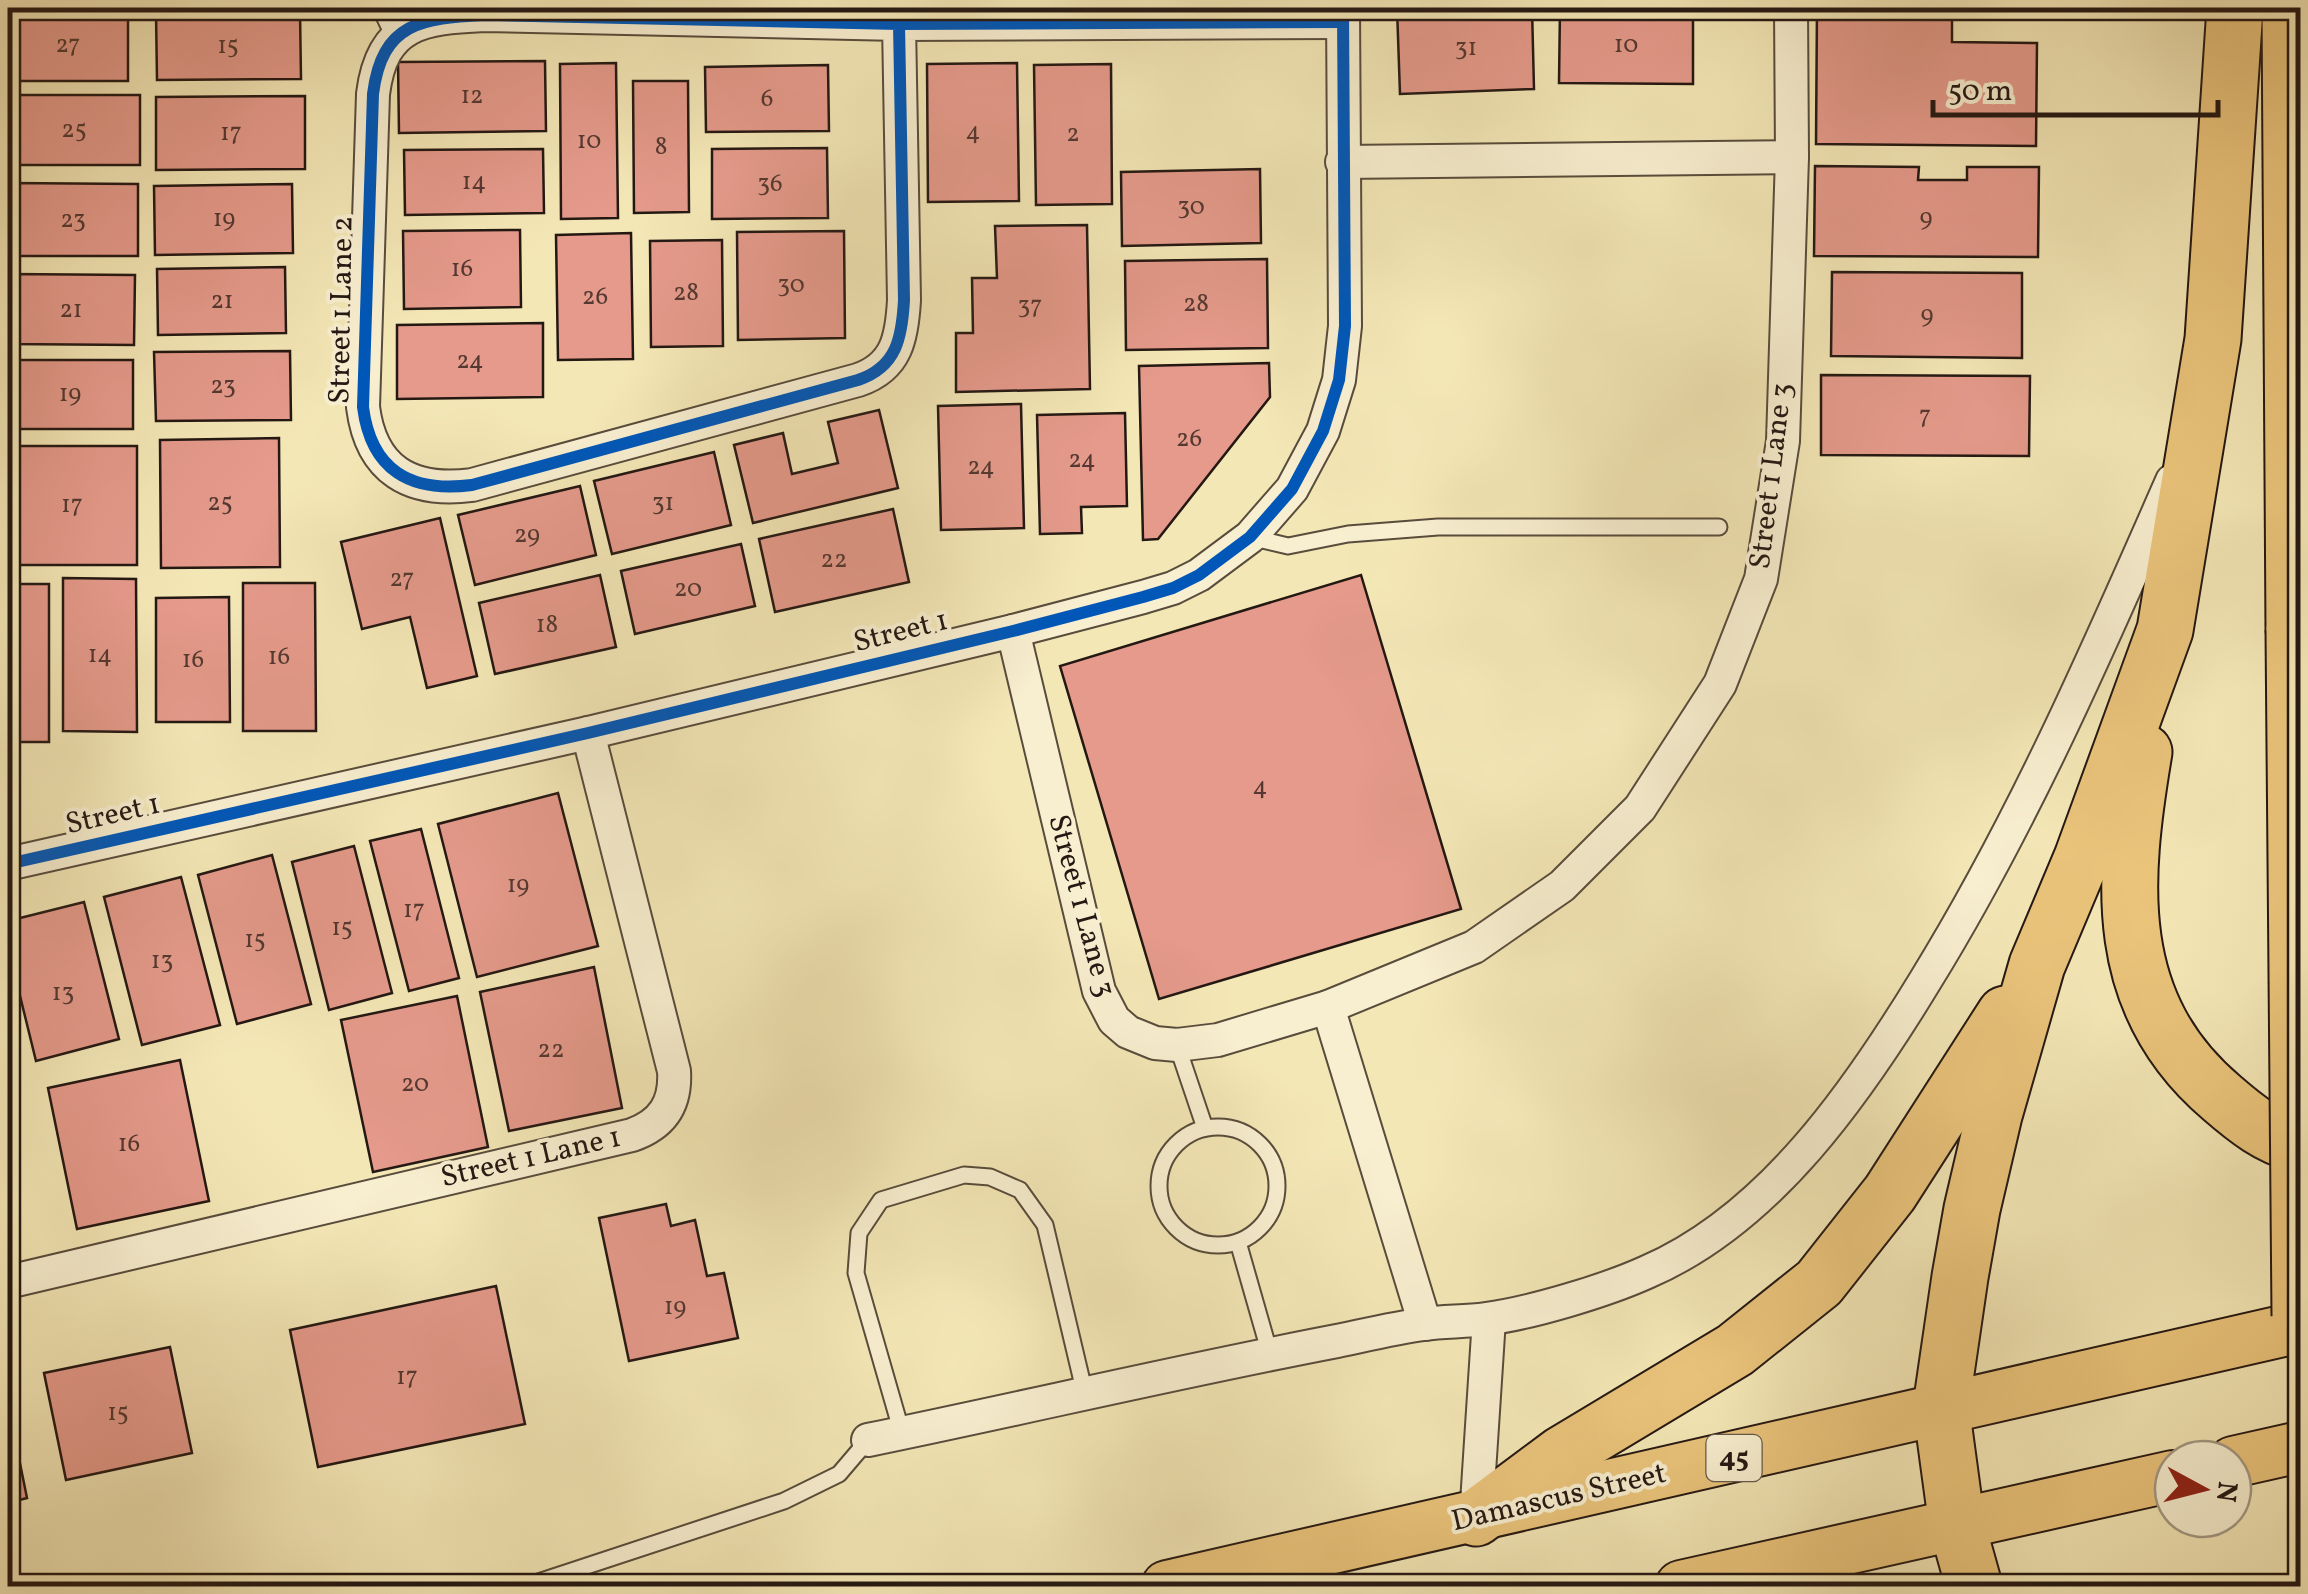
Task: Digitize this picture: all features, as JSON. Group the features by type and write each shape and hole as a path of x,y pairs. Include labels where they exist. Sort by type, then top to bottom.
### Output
{"highway":[{"path":"2236,8 2213,340 2139,781 2130,901 2136,968 2163,1028 2209,1087 2268,1133 2300,1144"},
{"path":"2290,8 2300,1316"},
{"path":"1974,1586 1957,1525 1942,1408 1972,1209 2037,965 2082,858 2165,630"},
{"path":"1476,1518 1562,1454 1735,1350 1819,1282 1890,1193 2037,965"}],"main road":[{"name":"Damascus Street","path":"1168,1586 2300,1327"},
{"path":"2253,1458 2300,1447"},
{"path":"1681,1586 2153,1481"}],"street":[{"name":"Street 1 Lane 3","path":"1013,631 1105,1006 1128,1032 1155,1043 1177,1045 1218,1040 1328,1007 1474,947 1562,886 1640,808 1720,684 1761,578 1783,440 1792,157 1792,8"},
{"path":"394,37 424,21 472,16 898,24 1342,15"},
{"name":"Street 1","path":"8,864 588,733 1013,631 1173,588 1210,568 1250,537 1292,488 1323,431 1339,380 1345,326 1342,15"},
{"name":"Street 1 Lane 2","path":"394,37 378,62 373,94 363,407 366,430 382,461 396,472 429,484 461,486 858,380 889,362 899,342 904,300 898,24"},
{"path":"1342,162 1792,157"},
{"path":"868,1440 1270,1354 1425,1324 1489,1319 1595,1291 1648,1272 1684,1253 1763,1194 1820,1134 1893,1034 1969,910 2072,708 2200,419"},
{"name":"Street 1 Lane 1","path":"8,1282 632,1135 661,1118 671,1104 674,1071 588,733"},
{"path":"1328,1007 1425,1324"},
{"path":"1476,1518 1489,1319"}],"lane":[{"path":"376,8 394,37"},
{"path":"1250,537 1288,546 1348,534 1438,526 1719,528"},
{"path":"1177,1045 1206,1128"},
{"path":"1223,1126 1255,1140 1274,1169 1274,1204 1254,1233 1238,1242 1204,1244 1188,1237 1174,1226 1159,1194 1159,1176 1174,1145 1206,1128 1223,1126"},
{"path":"902,1433 856,1273 859,1232 881,1200 964,1175 990,1177 1020,1190 1045,1224 1084,1394"},
{"path":"1238,1242 1270,1354"},
{"path":"526,1586 784,1501 839,1474 868,1440"}],"building":[{"path":"1397,8 1532,8 1534,89 1400,94"},
{"path":"1560,8 1693,8 1693,84 1559,83"},
{"path":"1817,8 1952,8 1952,42 2037,43 2036,146 1816,144"},
{"path":"128,9 128,81 8,81 8,10"},
{"path":"300,11 301,79 157,80 156,13"},
{"path":"545,61 546,131 399,133 398,62"},
{"path":"616,63 618,218 561,219 560,64"},
{"path":"1017,63 1019,201 928,202 927,64"},
{"path":"1111,64 1112,204 1036,205 1034,65"},
{"path":"828,65 829,131 706,132 705,67"},
{"path":"633,81 688,81 689,212 634,213"},
{"path":"8,95 140,95 140,165 8,165"},
{"path":"305,96 305,169 156,170 156,97"},
{"path":"827,148 828,218 712,219 712,149"},
{"path":"543,149 544,213 405,215 404,150"},
{"path":"1815,166 1919,167 1918,180 1967,180 1967,167 2039,167 2038,257 1814,256"},
{"path":"1260,169 1261,243 1122,246 1121,172"},
{"path":"8,183 138,184 138,256 8,256"},
{"path":"292,184 293,253 155,255 154,186"},
{"path":"1087,225 1090,389 956,392 956,333 973,333 972,278 997,278 995,226"},
{"path":"520,230 521,307 404,309 403,231"},
{"path":"844,231 845,338 738,340 737,232"},
{"path":"631,233 633,359 558,360 556,235"},
{"path":"722,240 723,346 651,347 650,241"},
{"path":"1267,259 1268,348 1126,350 1125,261"},
{"path":"285,267 286,333 158,335 157,269"},
{"path":"1832,272 2022,273 2022,358 1831,356"},
{"path":"8,274 135,275 134,345 8,344"},
{"path":"543,323 543,397 397,399 397,325"},
{"path":"290,351 291,420 156,421 154,352"},
{"path":"8,360 133,360 133,429 8,429"},
{"path":"1269,363 1270,397 1158,539 1143,540 1139,366"},
{"path":"1821,375 2030,376 2029,456 1821,455"},
{"path":"1021,404 1024,528 941,530 938,406"},
{"path":"879,410 898,488 753,523 734,445 783,433 792,474 838,463 828,422"},
{"path":"1125,413 1127,506 1081,507 1082,533 1040,534 1037,415"},
{"path":"279,438 280,567 161,568 160,440"},
{"path":"8,446 137,446 137,565 8,565"},
{"path":"714,452 731,525 612,554 594,481"},
{"path":"580,486 596,555 475,585 458,515"},
{"path":"893,509 909,582 775,612 759,539"},
{"path":"440,518 477,676 427,688 410,617 362,629 341,542"},
{"path":"741,544 755,606 635,634 621,571"},
{"path":"600,575 616,647 495,674 479,603"},
{"path":"1361,575 1461,909 1159,999 1060,666"},
{"path":"63,578 136,579 137,732 63,731"},
{"path":"243,583 315,583 316,731 243,731"},
{"path":"8,584 49,584 49,742 8,742"},
{"path":"229,597 230,722 156,722 156,598"},
{"path":"558,793 598,946 477,977 438,824"},
{"path":"421,829 459,978 409,991 370,841"},
{"path":"354,846 392,993 329,1010 292,862"},
{"path":"272,855 311,1004 237,1024 198,875"},
{"path":"181,877 220,1025 142,1045 104,897"},
{"path":"84,902 119,1039 36,1061 8,947 8,921"},
{"path":"594,967 622,1108 509,1131 480,992"},
{"path":"457,996 488,1147 373,1172 341,1020"},
{"path":"180,1060 209,1201 77,1229 48,1088"},
{"path":"666,1204 671,1226 695,1220 707,1276 724,1273 738,1338 629,1361 599,1218"},
{"path":"496,1286 525,1424 318,1467 290,1330"},
{"path":"170,1347 192,1453 66,1480 44,1373"},
{"path":"8,1404 27,1498 8,1503"}],"cycle path":[{"path":"8,864 588,733 1013,631 1173,588 1199,575 1250,537 1292,489 1323,431 1339,380 1345,326 1343,9"},
{"path":"899,24 904,300 899,338 881,367 858,380 472,485 430,485 397,473 385,461 367,429 363,407 373,94 385,52 396,38 424,22 485,15 899,24 1343,22"}]}
